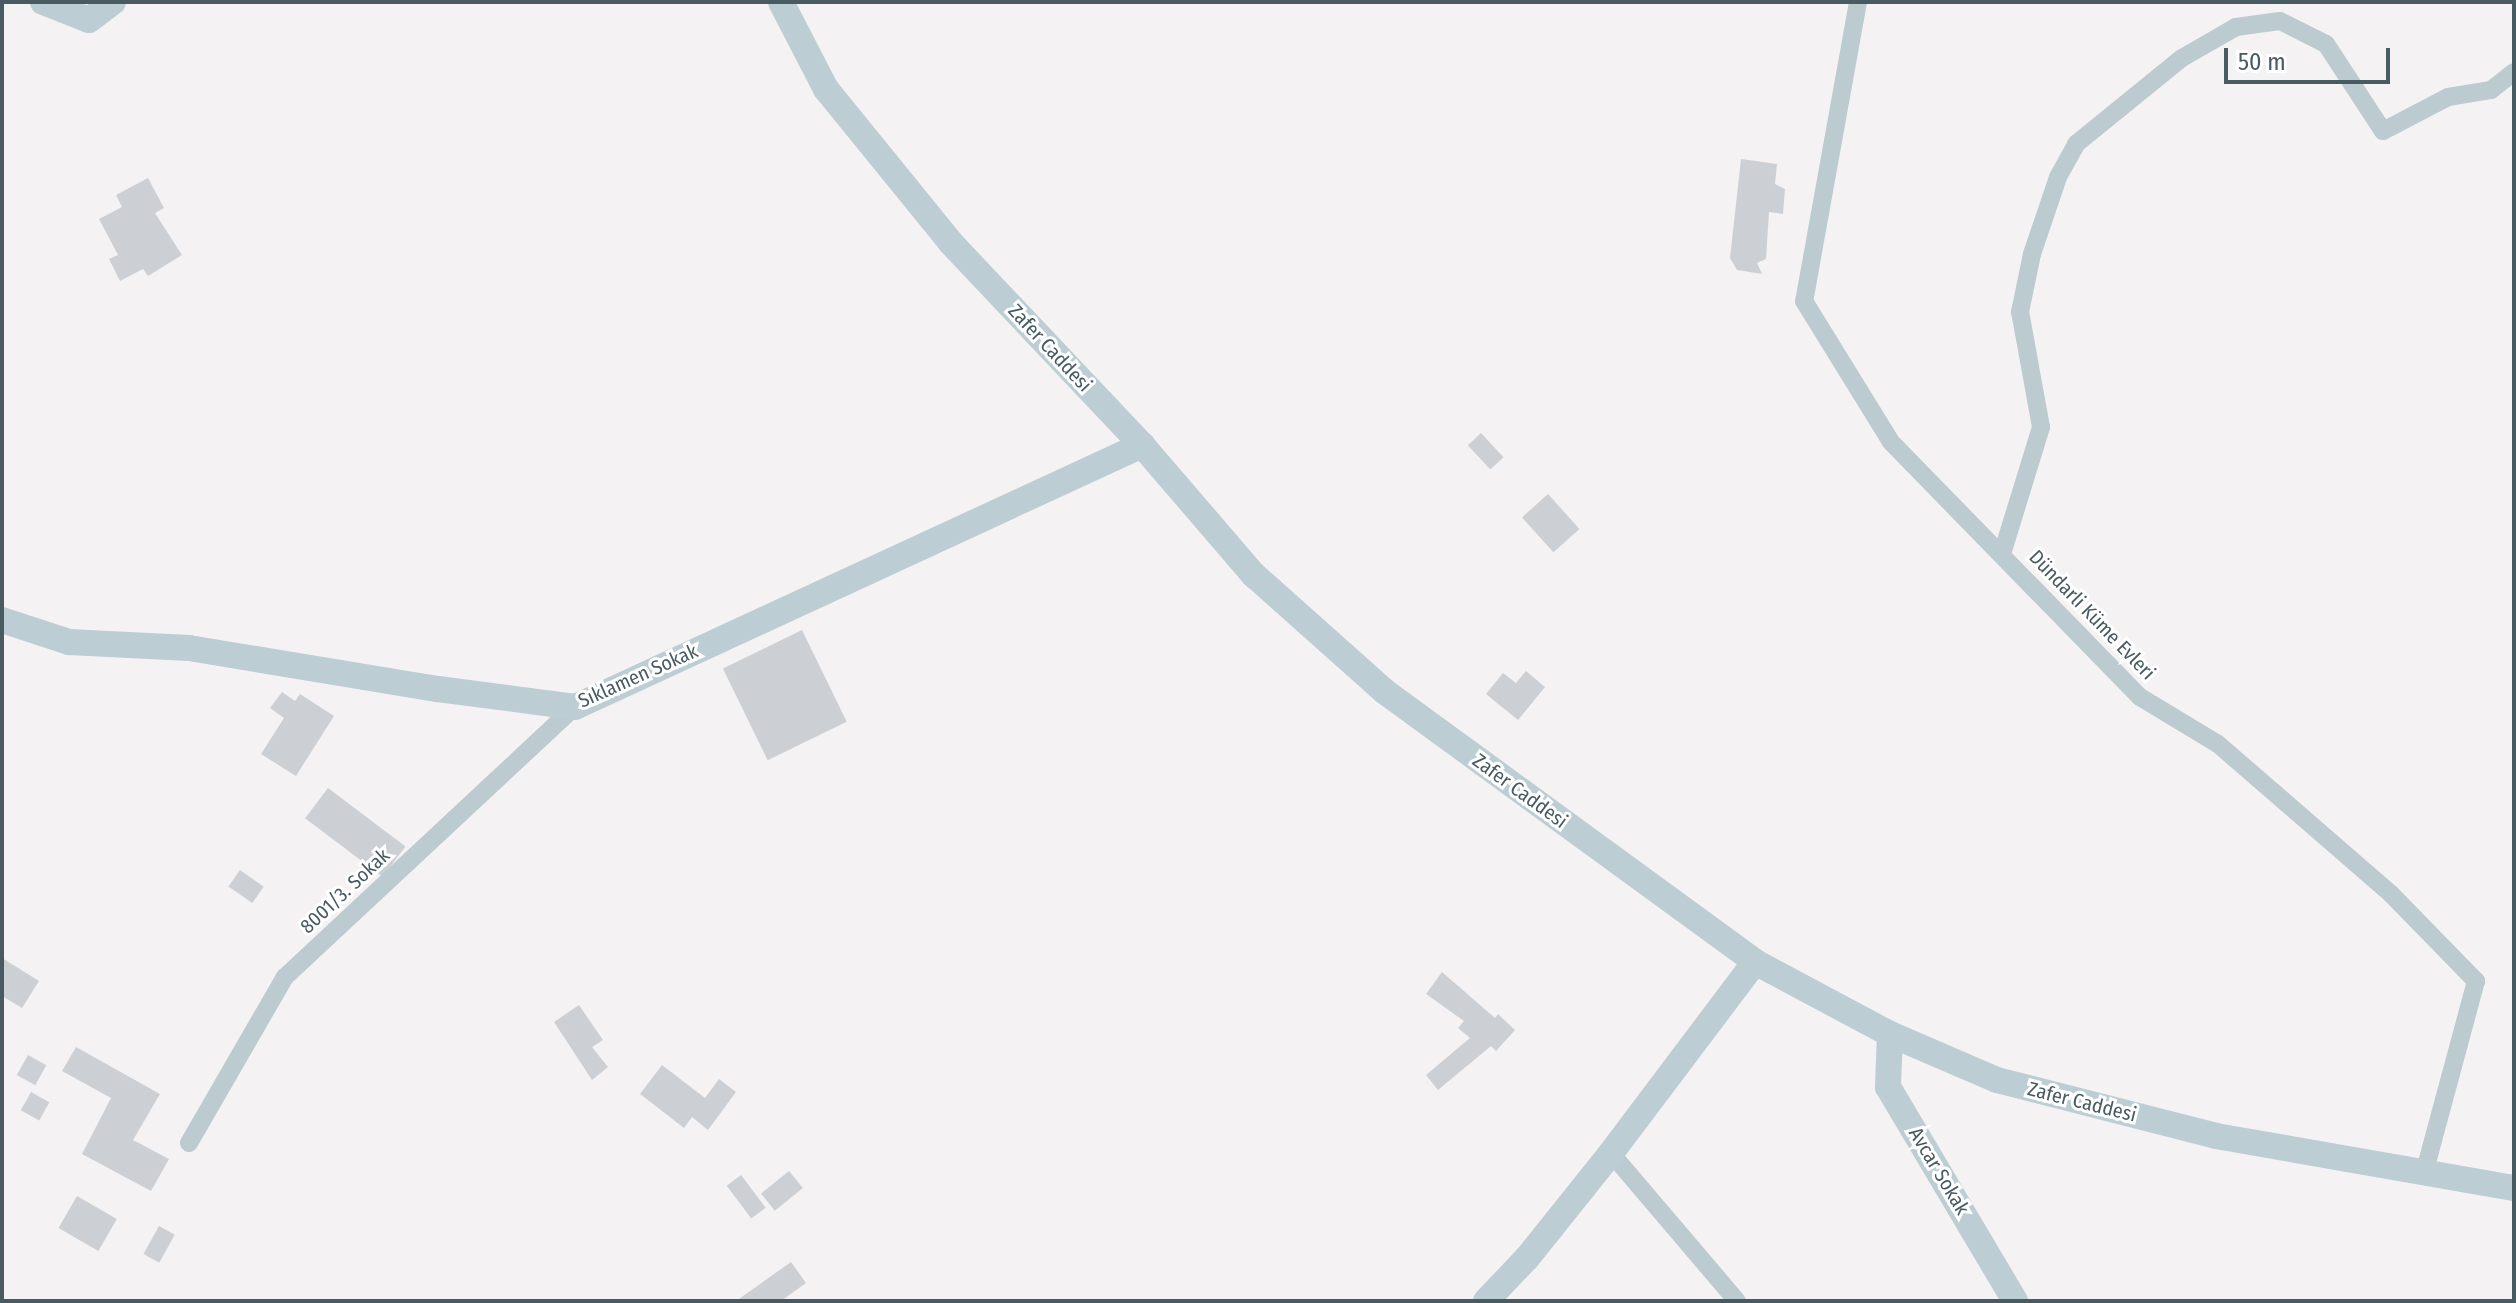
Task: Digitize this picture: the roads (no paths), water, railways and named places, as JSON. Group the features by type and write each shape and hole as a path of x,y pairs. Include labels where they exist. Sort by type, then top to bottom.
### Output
{"street":[{"path":"43,2 89,20 113,2"},
{"name":"Zafer Caddesi","path":"781,2 826,89 922,208 951,243 1142,445 1254,575 1384,691 1755,962 1890,1034 1997,1080 2216,1136 2514,1188"},
{"name":"Dündarli Küme Evleri","path":"1858,2 1804,301 1891,442 2140,697 2229,754 2391,894 2476,981 2424,1174"},
{"path":"2002,554 2041,427 2020,312 2032,254 2058,177 2076,144 2182,58 2236,27 2280,21 2326,44 2383,131 2448,97 2491,90 2514,72"},
{"name":"Sıklamen Sokak","path":"2,620 69,642 189,648 438,689 575,707 1142,445"},
{"name":"8001/3. Sokak","path":"189,1143 285,977 575,707"},
{"path":"1486,1301 1527,1258 1611,1153 1755,962"},
{"name":"Avcar Sokak","path":"1890,1034 1888,1087 2015,1301"},
{"path":"1611,1153 1737,1301"}]}
